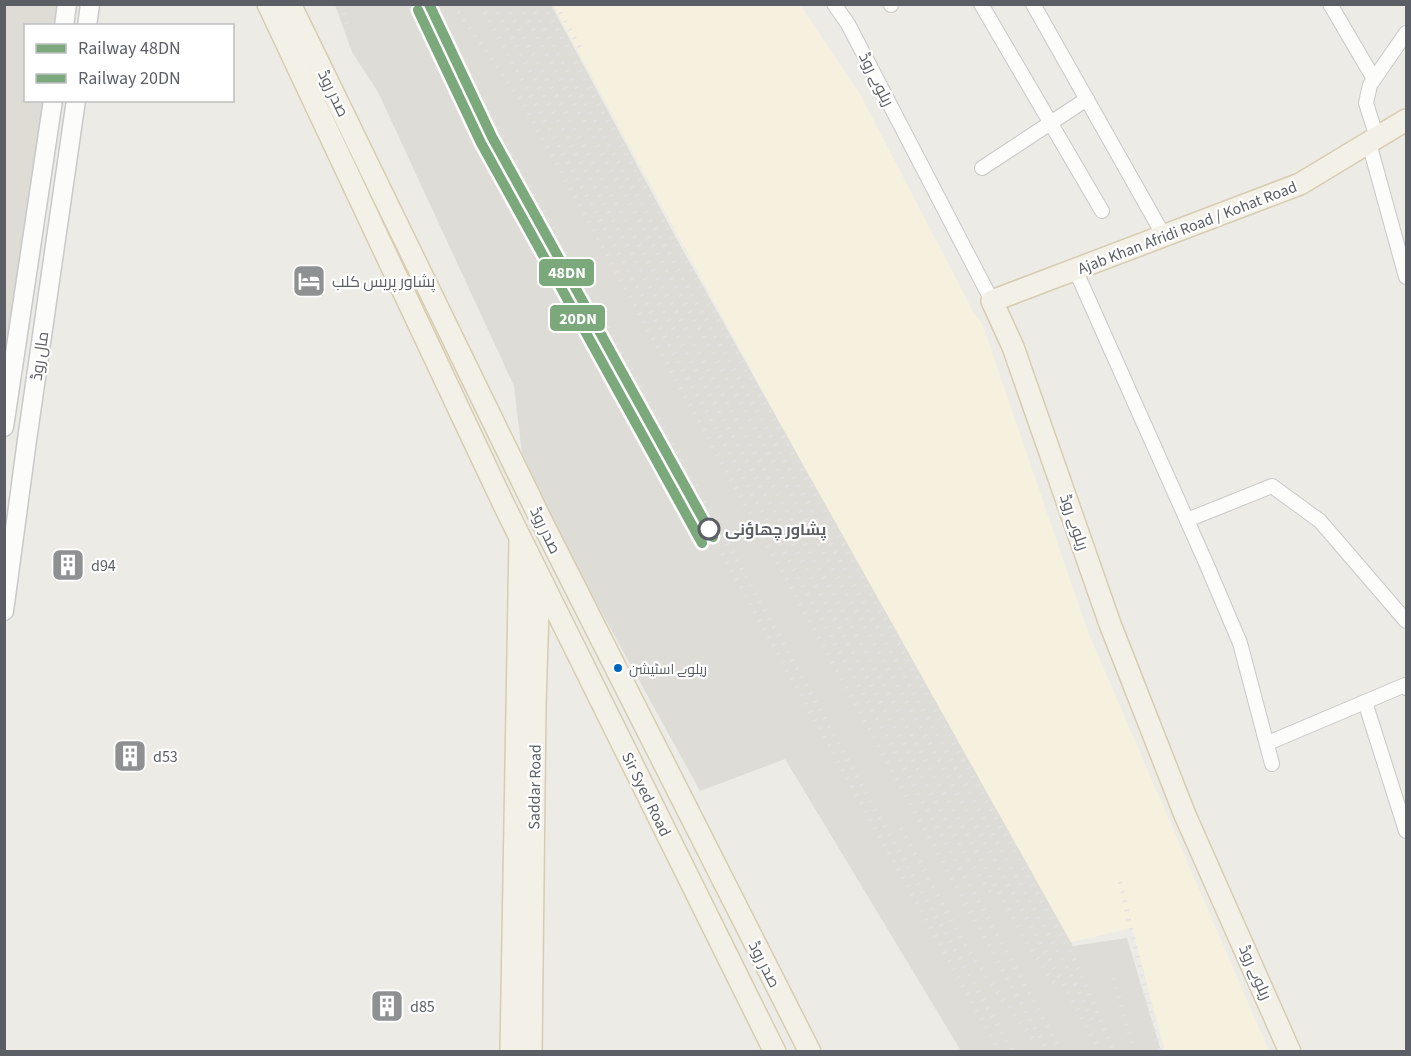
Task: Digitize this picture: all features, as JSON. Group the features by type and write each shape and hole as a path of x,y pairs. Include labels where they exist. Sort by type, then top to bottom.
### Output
{"main road":[{"path":"64,24 67,4"},
{"path":"87,24 90,4"},
{"name":"صدر روڈ","path":"268,4 520,537"},
{"name":"صدر روڈ","path":"291,4 542,522 810,1052"},
{"name":"مال روڈ","path":"4,427 53,102"},
{"name":"مال روڈ","path":"4,611 76,102"},
{"name":"Ajab Khan Afridi Road / Kohat Road","path":"992,301 1300,184 1407,120"},
{"name":"ریلوے روڈ","path":"992,301 1017,357 1110,624 1181,804 1290,1052"},
{"path":"4,436 27,440"},
{"name":"Saddar Road","path":"511,1052 526,705 542,522"},
{"name":"Sir Syed Road","path":"520,537 775,1052"},
{"name":"Saddar Road","path":"520,537 526,705 531,1052"}],"street":[{"name":"ریلوے روڈ","path":"834,4 848,24 992,301"},
{"path":"981,4 1102,211"},
{"path":"1033,4 1164,236"},
{"path":"1330,4 1374,79"},
{"path":"1407,33 1370,85 1366,103 1407,277"},
{"path":"982,168 1088,99"},
{"path":"1075,269 1240,644 1272,764"},
{"path":"1187,520 1272,486 1320,521 1407,621"},
{"path":"1268,743 1405,685 1407,688"},
{"path":"1365,702 1407,831"}],"shaded area":[{"path":"5,5 67,5 64,24 24,24 24,102 53,102 5,427"},
{"path":"335,5 551,5 681,247 1073,946 1127,938 1161,1051 961,1051 785,759 700,791 524,471 514,386 378,92 352,52"},
{"path":"553,5 800,5 860,94 974,313 982,323 1088,632 1269,1051 1165,1051 1132,928 1063,944"}],"railway":[{"path":"341,4 347,24"},
{"path":"453,4 523,103 1048,1052"},
{"path":"480,4 1062,1052"},
{"path":"493,4 962,849 994,898"},
{"path":"505,4 1025,939 1057,987"},
{"path":"519,4 1101,1052"},
{"path":"530,4 1071,975 1094,1024"},
{"path":"543,4 1074,959 1114,1052"},
{"path":"556,4 583,54"},
{"path":"442,28 867,795 1013,1052"},
{"path":"713,537 1000,1052"},
{"path":"901,828 966,947 1034,1040"},
{"path":"1120,882 1160,1052"},
{"path":"1113,978 1135,1052"}],"rail line":[{"name":"48DN","path":"429,4 492,137 713,537"},
{"name":"20DN","path":"418,10 481,143 702,543"}],"place":[{"name":"پشاور پریس کلب","path":"309,281"},
{"name":"پشاور چھاؤنی","path":"709,529"},
{"name":"d94","path":"68,565"},
{"name":"ریلوے اسٹیشن","path":"618,668"},
{"name":"d53","path":"130,756"},
{"name":"d85","path":"387,1006"}]}
